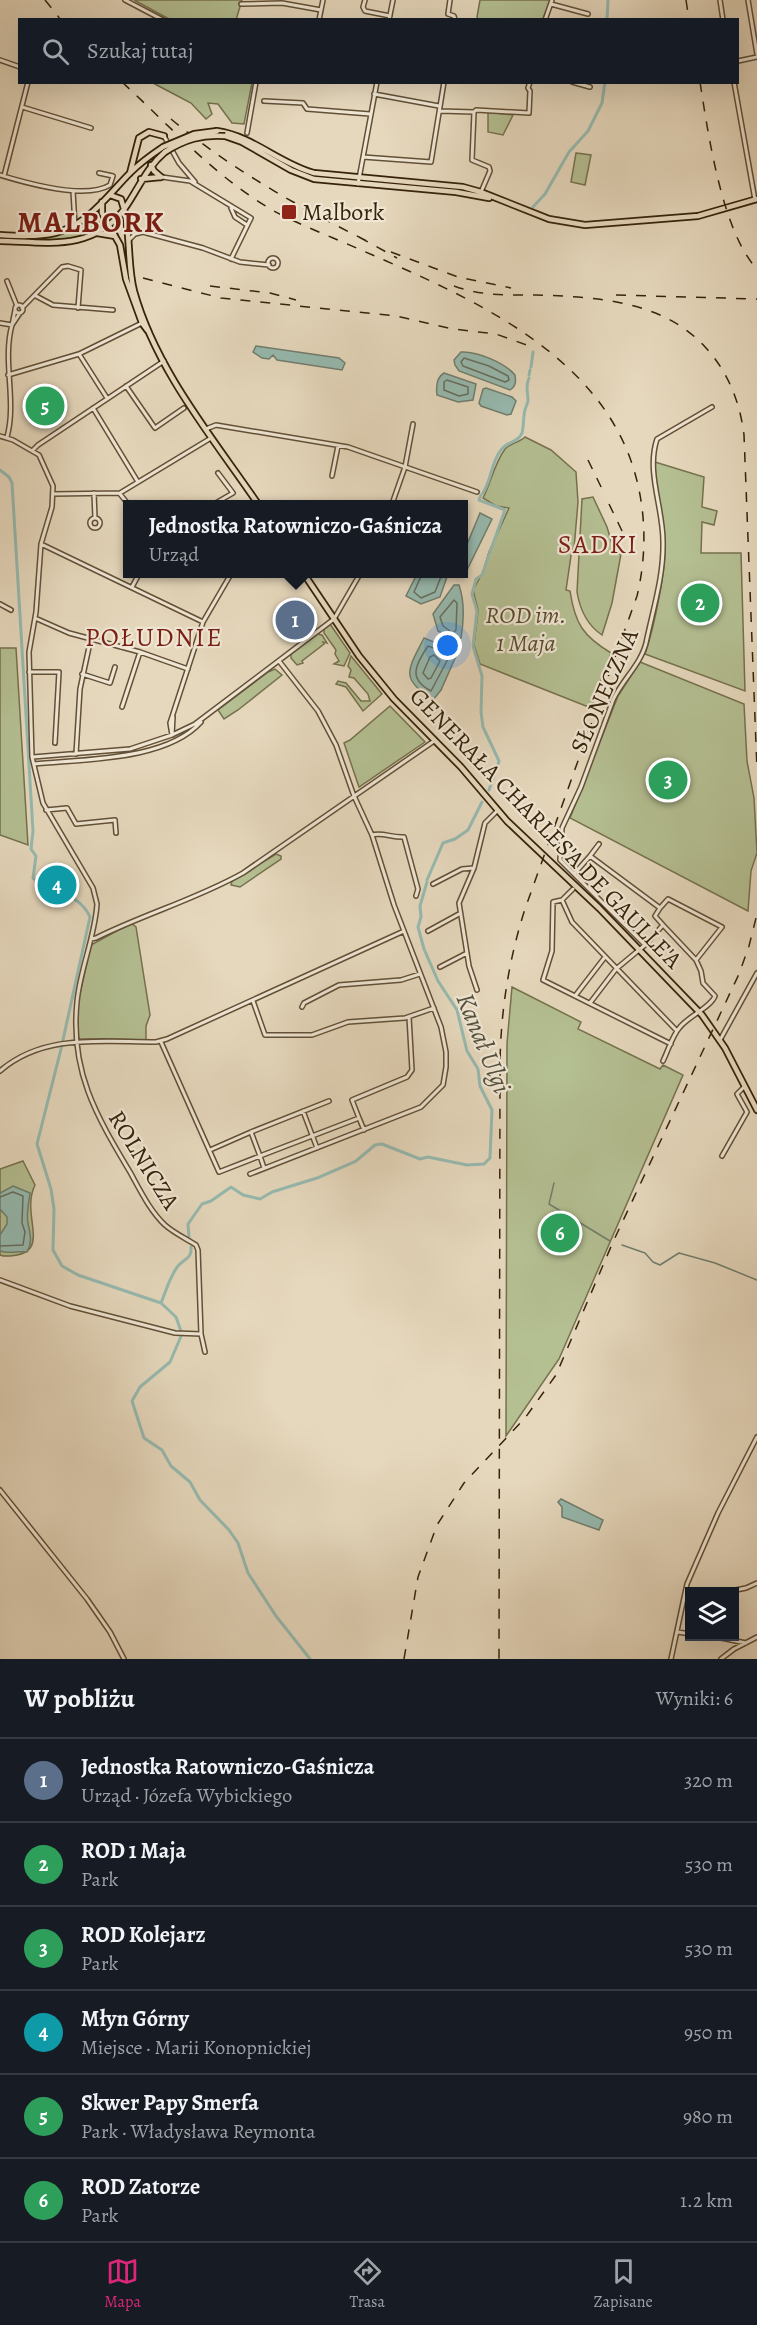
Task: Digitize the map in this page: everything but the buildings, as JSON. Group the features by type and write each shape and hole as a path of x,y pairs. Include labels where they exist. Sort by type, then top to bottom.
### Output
{"main road":[{"path":"0,235 44,235 75,225 110,195 130,173 164,149 194,134 218,131 242,137 306,171 358,181 456,192 498,200"},
{"path":"130,173 135,147 140,137 154,132 164,136"},
{"path":"0,241 70,242 97,233 109,225 124,209 141,180 164,149 192,138 209,135 225,136 242,142 306,176 323,180 456,186 481,192 549,219 585,225 696,216 756,199"},
{"path":"152,165 154,171 161,177"},
{"path":"141,180 161,177"},
{"path":"110,195 121,200 124,209 133,285 144,322"},
{"path":"102,202 104,216 121,251 126,279 164,361 206,429 255,500"},
{"path":"97,233 115,236"},
{"name":"GENERAŁA CHARLES'A DE GAULLE'A","path":"307,578 382,685 519,834 639,949 699,1011 720,1040 757,1110"}],"street":[{"path":"125,0 159,18"},
{"path":"319,18 323,0"},
{"path":"365,0 363,7 365,11 389,18 393,0"},
{"path":"450,0 448,14 454,18"},
{"path":"720,0 723,18"},
{"path":"739,61 757,56 748,0"},
{"path":"546,18 551,2 588,14"},
{"path":"241,4 282,3 321,10"},
{"path":"0,60 18,66"},
{"path":"28,84 2,175 33,184 73,191 107,187 112,183 113,176 99,173"},
{"path":"247,132 256,84"},
{"path":"358,181 377,84"},
{"path":"363,157 431,162 444,84"},
{"path":"375,94 440,108 474,112 529,113 529,84"},
{"path":"579,84 590,87"},
{"path":"734,84 756,199"},
{"path":"264,100 303,103 307,109 370,114"},
{"path":"22,107 91,128"},
{"path":"474,112 472,160 489,167 490,171 481,192"},
{"path":"164,136 179,163 195,184"},
{"path":"161,177 181,178 195,184 251,218 231,259"},
{"path":"73,191 75,225"},
{"path":"230,207 234,218 247,225"},
{"path":"76,213 85,218"},
{"path":"128,242 139,232 203,248 240,262 269,263"},
{"path":"12,325 22,308 62,267 68,266 81,270 78,308"},
{"path":"7,281 16,308 20,313"},
{"path":"36,296 53,305 113,310"},
{"path":"16,308 22,308"},
{"path":"7,437 11,412 9,375 12,325 16,308"},
{"path":"0,322 12,325"},
{"path":"9,375 79,354 144,322"},
{"path":"79,354 108,399"},
{"path":"32,451 164,361"},
{"path":"126,386 155,428 184,408"},
{"name":"SŁONECZNA","path":"645,945 560,860 562,828 581,787 618,690 645,649 661,572 663,540 661,510 652,464 653,450 657,439 712,407"},
{"path":"93,408 138,482"},
{"path":"393,500 405,467 413,424"},
{"path":"206,429 216,425 338,446 477,492"},
{"path":"0,436 7,437 39,455 51,479 53,494 52,507 41,544 35,618 28,652 32,758 39,793 46,810 96,897 97,914 77,1001 76,1042"},
{"path":"53,494 120,493 212,437"},
{"path":"332,476 338,446"},
{"path":"218,473 233,493 221,500"},
{"path":"94,493 95,518"},
{"path":"120,493 125,500"},
{"path":"41,544 203,622"},
{"path":"132,587 136,578"},
{"path":"174,740 169,728 203,622 228,578"},
{"path":"32,758 130,749 172,735 204,718 334,619 357,578"},
{"path":"0,604 11,610"},
{"path":"35,618 69,633 140,652 188,669"},
{"path":"76,754 78,703 91,638"},
{"path":"122,707 140,652"},
{"path":"250,1174 421,1107 443,1085 446,1077 443,1033 404,931 372,835 354,796 336,745 325,723 279,661"},
{"path":"82,674 110,683 114,667"},
{"path":"29,672 59,672 55,743"},
{"path":"33,764 124,756 174,740 193,731 204,718"},
{"path":"91,939 227,882 260,862 434,741"},
{"path":"46,810 67,808 76,824 115,820 116,833"},
{"path":"477,990 471,976 459,903 474,868 485,823 498,810"},
{"path":"372,835 404,837 418,889 416,896"},
{"path":"574,874 599,844"},
{"path":"590,856 660,908"},
{"path":"433,884 462,870 474,868"},
{"path":"573,889 562,900 553,902 552,951 543,980 671,1044"},
{"path":"663,1061 677,1031 699,1011 711,1004 715,996 703,983 696,960 655,916 668,899 722,927 696,960"},
{"path":"562,900 572,922 677,1031"},
{"path":"428,931 459,914"},
{"path":"590,1003 616,969 645,945 663,925"},
{"path":"0,1071 29,1052 58,1044 161,1041 404,931"},
{"path":"440,967 467,953"},
{"path":"575,996 605,957"},
{"path":"302,1007 304,1002 339,985 401,980 420,974"},
{"path":"720,1040 757,974"},
{"path":"253,1001 265,1035 312,1035 357,1021 409,1017 434,1008"},
{"path":"364,1130 352,1100 401,1081 410,1074 409,1017"},
{"path":"161,1041 219,1172 359,1118"},
{"name":"ROLNICZA","path":"76,1042 92,1106 140,1191 165,1225 196,1245 201,1334 205,1352"},
{"path":"722,1156 747,1112 737,1094 745,1086"},
{"path":"210,1150 329,1101"},
{"path":"303,1111 317,1148"},
{"path":"251,1132 264,1168"},
{"path":"0,1280 70,1306 179,1334 201,1334"},
{"path":"687,1587 707,1536 757,1437"},
{"path":"0,1490 34,1536 87,1599 110,1632 124,1659"},
{"path":"739,1589 757,1583"},
{"path":"671,1659 685,1606"},
{"path":"678,1632 685,1633"},
{"path":"721,1659 757,1636"},
{"path":"736,1641 746,1643"}],"green space":[{"path":"134,0 242,0 237,18 167,18"},
{"path":"480,0 551,0 543,18 477,17"},
{"path":"155,84 252,84 244,124 232,123 218,104 208,103 212,114 206,119 191,103"},
{"path":"488,112 513,115 503,135 488,132"},
{"path":"576,153 591,155 585,185 571,182"},
{"path":"94,214 102,227 78,237 39,241 0,239 54,234 71,229"},
{"path":"59,392 64,399 39,417 36,413 35,396"},
{"name":"ROD im. 1 Maja","path":"525,437 551,450 576,472 578,502 574,549 572,549 566,590 570,591 578,621 587,635 611,653 591,708 480,664 474,645 478,610 473,590 483,572 489,552 509,508 496,506 483,498 505,449"},
{"path":"653,463 704,477 702,507 717,511 714,525 702,522 701,553 741,553 745,691 645,654 659,599 665,554 663,523"},
{"path":"593,497 607,527 615,554 621,554 612,603 602,635 592,627 585,616 577,592 582,499"},
{"path":"330,624 350,653 344,666 334,664 339,661 335,654 336,650 324,633 324,629"},
{"path":"317,634 322,635 327,643 323,642 324,644 302,661 303,663 297,665 291,658 291,654"},
{"path":"0,648 16,648 28,845 0,835"},
{"path":"351,656 382,694 363,711 346,687 336,684 338,681 346,683 361,701 370,701 368,694 354,678 349,677 351,670 348,666"},
{"path":"640,662 744,704 747,761 754,798 757,853 751,871 748,911 570,818 618,696"},
{"path":"275,669 282,675 224,719 218,710"},
{"path":"390,706 425,742 359,787 344,743"},
{"path":"276,854 281,856 281,859 240,887 231,885 232,881"},
{"path":"131,923 136,927 150,1015 146,1026 146,1040 80,1039 78,1037 78,1002 91,945"},
{"path":"512,987 581,1022 578,1029 660,1069 663,1065 683,1075 559,1359 506,1436 507,1043"},
{"path":"23,1161 35,1185 31,1197 33,1242 29,1250 19,1255 3,1256 0,1255 0,1169"}],"water":[{"path":"256,346 339,358 345,363 342,370 277,360 273,355 269,359 262,358 253,352"},
{"path":"461,352 482,356 505,366 515,375 513,387 510,390 459,371 454,360"},
{"path":"444,373 476,384 473,400 458,402 437,395 437,382"},
{"path":"483,389 512,397 516,401 511,414 507,415 481,406 479,403"},
{"path":"480,513 492,519 468,569 468,542"},
{"path":"415,578 447,578 440,597 421,604 406,596"},
{"path":"454,585 459,585 463,611 461,638 455,640 438,631 433,614"},
{"path":"424,638 451,649 456,656 441,690 433,700 415,686 410,673 414,658"},
{"path":"13,1186 30,1193 27,1216 30,1241 27,1252 0,1251 0,1235 7,1224 7,1217 0,1209 0,1193"},
{"path":"561,1499 603,1520 599,1530 562,1517 562,1507 558,1502"}],"waterway":[{"name":"Kanał Ulgi","path":"607,18 608,0"},
{"name":"Kanał Ulgi","path":"533,207 545,194 569,152 588,131 602,103 605,84"},
{"path":"531,367 533,352"},
{"path":"529,375 530,370"},
{"path":"483,493 493,465 503,447 518,439 522,433 528,401 529,378"},
{"path":"0,470 9,477 12,483 33,831 31,849 36,856 33,878 75,899 90,917 37,1144 51,1189 54,1209 53,1250 62,1266 78,1275 161,1303 176,1317 182,1334 170,1362 140,1387 132,1401 144,1438 162,1450 171,1466 190,1482 200,1500 229,1530 238,1543 248,1573 276,1616 310,1659"},
{"name":"Kanał Ulgi","path":"481,495 479,500 505,510 482,575 476,579 472,594 477,611 473,646 482,676 483,727 499,761 489,790"},
{"name":"Kanał Ulgi","path":"427,880 443,843 455,839 468,830 482,802"},
{"name":"Kanał Ulgi","path":"189,1238 188,1224 202,1204 211,1201 231,1187 243,1195 260,1199 272,1192 317,1178 356,1161 375,1145 382,1144 420,1159 428,1157 467,1165 484,1164 490,1158 492,1110 480,1086 478,1069 467,1051 457,1010 438,981 424,949 418,927 421,917 420,906 427,882"},
{"path":"554,1183 549,1204 610,1241"},
{"path":"622,1245 645,1253 653,1262 660,1265 679,1253 715,1263 757,1280"},
{"name":"Kanał Ulgi","path":"161,1303 173,1274 189,1256 191,1247"}],"railway":[{"path":"45,0 59,18"},
{"path":"686,0 689,18"},
{"path":"124,84 213,167 253,198 295,222 440,285 518,329 554,355 585,385 611,419 630,458 635,475 644,526 643,561 637,596 525,909 514,947 504,1003 500,1062 499,1659"},
{"path":"700,84 718,181 734,231 757,269"},
{"path":"171,119 217,154 265,186 367,241"},
{"path":"359,237 397,258"},
{"path":"391,252 458,277 511,288"},
{"path":"143,278 221,298 396,316 453,329 496,334 532,347"},
{"path":"210,286 270,293 296,300"},
{"path":"454,286 474,292 582,297 627,304 670,320 689,332 721,367 736,399 744,435 757,770"},
{"path":"616,295 757,299"},
{"path":"588,460 605,495"},
{"path":"609,504 624,535"},
{"path":"404,1659 418,1577 437,1525 464,1483 525,1418 556,1375 613,1242 739,974 757,914"}],"place":[{"name":"Malbork","path":"289,212"},
{"name":"Skwer Papy Smerfa","path":"45,406"},
{"name":"ROD 1 Maja","path":"700,603"},
{"name":"Jednostka Ratowniczo-Gaśnicza","path":"295,620"},
{"name":"ROD Kolejarz","path":"668,780"},
{"name":"Młyn Górny","path":"57,885"},
{"name":"ROD Zatorze","path":"560,1233"}],"district":[{"name":"MALBORK","path":"91,222"},
{"name":"SADKI","path":"598,544"},
{"name":"POŁUDNIE","path":"154,637"}]}
